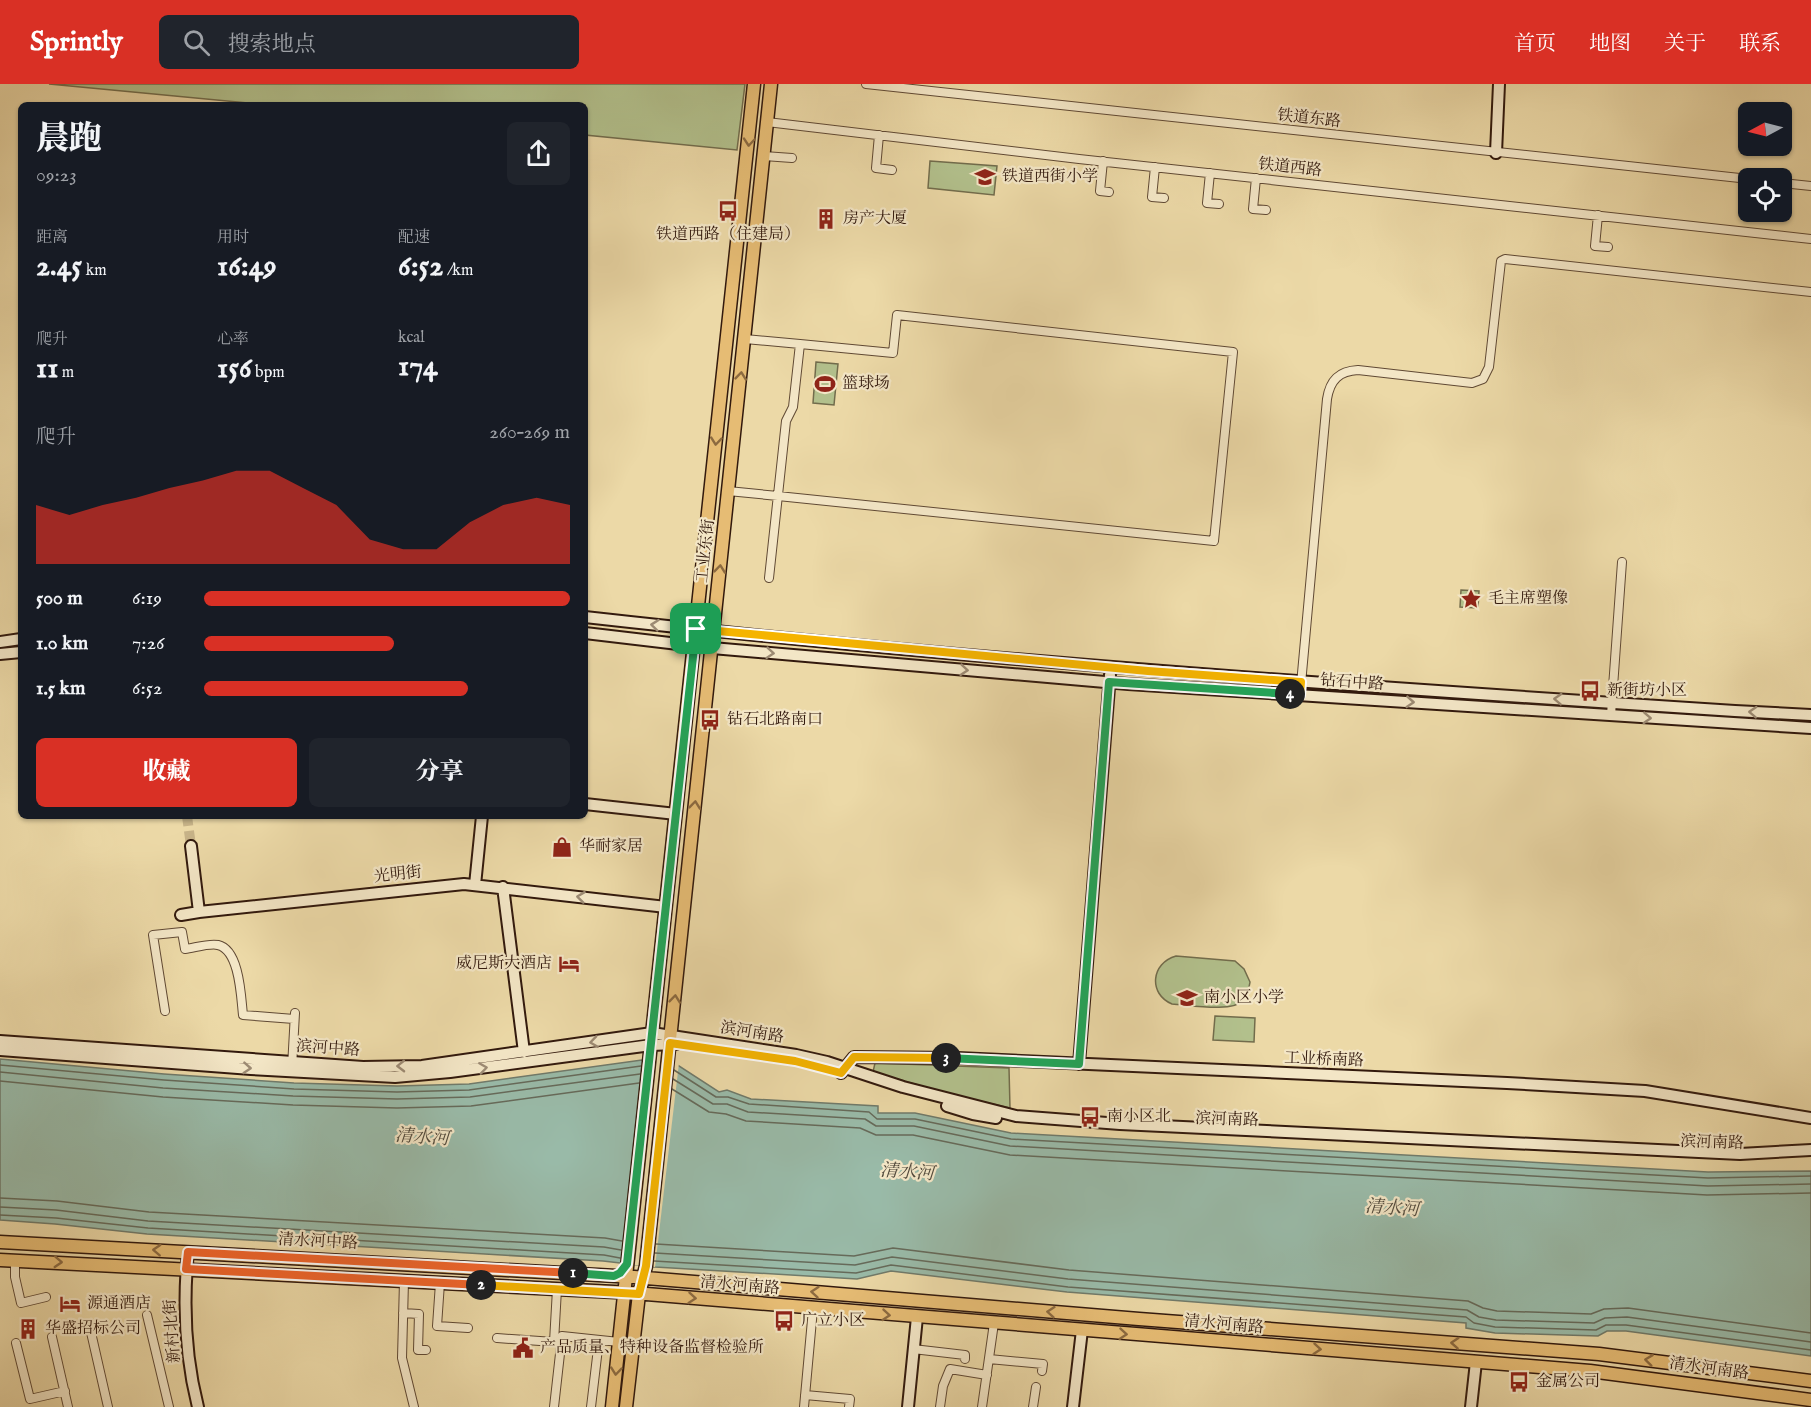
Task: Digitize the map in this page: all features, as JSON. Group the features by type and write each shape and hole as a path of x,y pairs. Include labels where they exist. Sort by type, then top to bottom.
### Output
{"main road":[{"name":"工业东街","path":"632,1293 627,1264 754,84"},
{"name":"工业东街","path":"632,1293 641,1273 670,1040 771,84"},
{"path":"1496,153 1498,84"},
{"name":"钻石中路","path":"588,617 714,632 1110,668 1811,715"},
{"name":"钻石中路","path":"588,633 712,648 1109,682 1811,728"},
{"path":"0,642 18,639"},
{"path":"0,654 18,652"},
{"path":"1079,1064 1110,668"},
{"path":"588,804 676,814"},
{"path":"475,885 482,819"},
{"path":"191,846 199,912"},
{"name":"光明街","path":"181,915 464,884 666,907"},
{"path":"504,887 524,1052"},
{"name":"滨河南路","path":"651,1045 670,1040 795,1061 842,1070 1016,1116 1058,1120 1740,1154 1811,1150"},
{"name":"滨河中路","path":"0,1041 395,1077 418,1076 651,1045"},
{"name":"滨河中路","path":"0,1050 292,1066 422,1066 524,1052 651,1045"},
{"name":"工业桥南路","path":"842,1070 854,1057 958,1058 1508,1083 1645,1091 1811,1118"},
{"name":"滨河南路","path":"842,1070 973,1114 1030,1123 1125,1131 1702,1158 1764,1160 1811,1157"},
{"name":"清水河中路","path":"0,1242 614,1276 641,1273"},
{"name":"新村北街","path":"188,1252 184,1301 186,1334 190,1372 198,1407"},
{"path":"0,1260 632,1293"},
{"path":"614,1276 620,1273 627,1264"},
{"name":"清水河南路","path":"641,1273 648,1273 655,1278 1127,1318 1599,1354 1811,1381"},
{"path":"604,1292 612,1296 617,1304 621,1323"},
{"path":"626,1407 636,1322 632,1293"},
{"path":"612,1407 621,1323 632,1293"},
{"name":"清水河南路","path":"632,1293 1590,1371 1811,1400"},
{"path":"636,1322 646,1305 667,1296"},
{"path":"908,1407 916,1317"},
{"path":"1073,1407 1082,1330"},
{"path":"1471,1407 1476,1362"}],"street":[{"name":"铁道东路","path":"866,84 1738,178"},
{"name":"铁道西路","path":"767,122 1103,162 1811,239"},
{"path":"879,135 876,168 892,170"},
{"path":"764,156 792,158"},
{"path":"1103,162 1100,191 1109,192"},
{"path":"1155,167 1152,197 1164,198"},
{"path":"1210,173 1207,203 1219,204"},
{"path":"1256,178 1253,209 1266,210"},
{"path":"1792,184 1811,186"},
{"path":"1598,215 1595,246 1608,247"},
{"path":"1300,695 1327,399 1329,388 1338,375 1344,371 1358,370 1472,382 1484,379 1489,367 1501,261 1504,259 1811,292"},
{"path":"728,491 1214,541 1233,352 897,315 893,353 745,339"},
{"path":"769,578 786,421 793,407 800,344"},
{"path":"1611,715 1622,562"},
{"path":"181,915 184,949 218,945 232,957 236,965 243,1015 295,1016 292,1066"},
{"path":"165,1011 153,935 182,932"},
{"path":"15,1261 15,1277 21,1303 46,1297"},
{"path":"404,1281 402,1358 414,1407"},
{"path":"440,1283 437,1326 468,1328"},
{"path":"497,1338 554,1342 557,1289"},
{"path":"804,1407 813,1309"},
{"path":"403,1313 419,1314 418,1350 426,1350"},
{"path":"147,1315 169,1407"},
{"path":"982,1407 994,1323"},
{"path":"90,1328 108,1407"},
{"path":"52,1336 68,1407"},
{"path":"554,1407 562,1336 619,1342"},
{"path":"591,1407 599,1340"},
{"path":"16,1343 30,1399 65,1391"},
{"path":"913,1349 965,1355 965,1359"},
{"path":"989,1359 1043,1364 1042,1371"},
{"path":"940,1407 943,1386 950,1370 987,1374"},
{"path":"1033,1407 1035,1387"},
{"path":"806,1395 850,1399 849,1407"}],"green space":[{"path":"49,84 745,84 737,150 588,135 588,102 237,102"},
{"path":"930,161 997,166 994,195 928,188"},
{"name":"篮球场","path":"816,362 838,364 834,405 813,403"},
{"path":"1461,590 1479,591 1478,608 1460,607"},
{"path":"1176,956 1235,961 1244,969 1250,982 1244,1000 1230,1006 1200,1007 1172,1004 1164,999 1156,986 1157,972 1161,965"},
{"path":"1215,1016 1255,1018 1254,1042 1213,1040"},
{"path":"875,1063 1009,1068 1010,1108 949,1094 873,1072"}],"water":[{"name":"清水河","path":"0,1059 294,1083 397,1086 469,1084 642,1060 676,1064 719,1092 727,1090 751,1099 878,1106 878,1113 915,1113 1011,1133 1708,1172 1811,1171 1811,1356 1626,1331 1607,1331 1598,1336 1495,1333 1466,1328 1466,1323 1067,1292 891,1271 857,1279 655,1267 603,1261 147,1234 0,1220"}],"pier":[{"path":"645,1058 679,1063 655,1267 621,1264"}],"tunnel":[{"path":"187,819 191,846"}],"place":[{"name":"铁道西街小学","path":"985,177"},
{"name":"铁道西路（住建局）","path":"728,211"},
{"name":"房产大厦","path":"826,219"},
{"name":"篮球场","path":"825,384"},
{"name":"毛主席塑像","path":"1471,599"},
{"name":"新街坊小区","path":"1590,691"},
{"name":"钻石北路南口","path":"710,720"},
{"name":"华耐家居","path":"562,847"},
{"name":"威尼斯大酒店","path":"569,964"},
{"name":"南小区小学","path":"1187,998"},
{"name":"南小区北","path":"1090,1117"},
{"name":"源通酒店","path":"70,1304"},
{"name":"广立小区","path":"784,1321"},
{"name":"华盛招标公司","path":"28,1329"},
{"name":"产品质量、特种设备监督检验所","path":"523,1348"},
{"name":"金属公司","path":"1519,1382"}],"route":[{"path":"696,629 1148,671 1301,682 1300,695 1109,682 1079,1064 958,1058 854,1057 841,1073 795,1061 670,1043 646,1266 639,1294 186,1269 188,1252 614,1276 624,1269 627,1264 696,629"}]}
